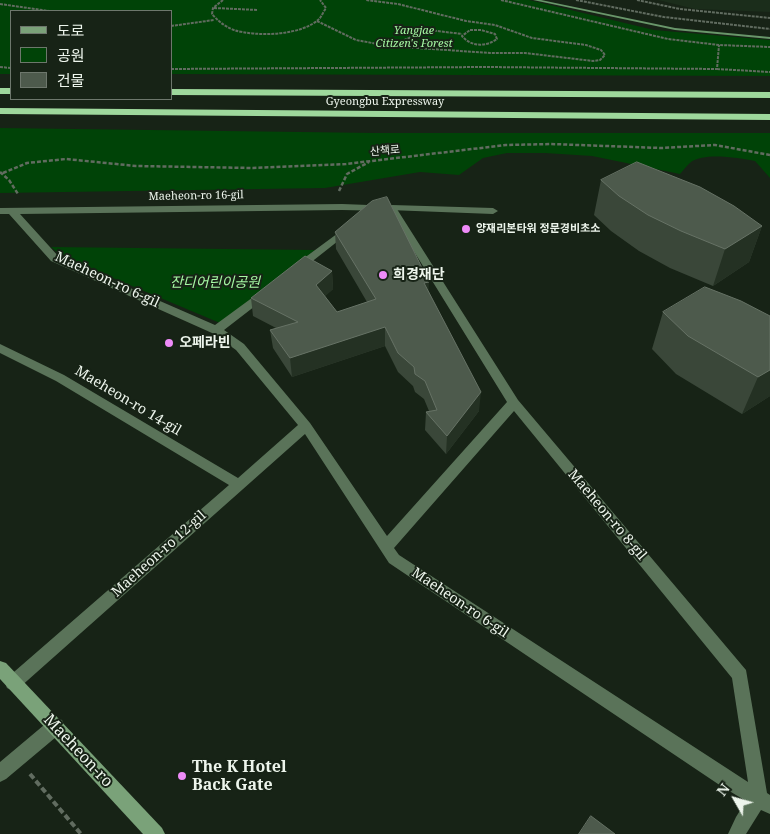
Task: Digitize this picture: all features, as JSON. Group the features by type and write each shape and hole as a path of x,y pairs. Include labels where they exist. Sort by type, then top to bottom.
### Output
{"highway":[{"path":"656,94 770,88"},
{"name":"Gyeongbu Expressway","path":"172,92 770,95"},
{"name":"Gyeongbu Expressway","path":"0,111 770,117"},
{"path":"677,116 770,125"}],"main road":[{"name":"Maeheon-ro","path":"0,668 156,834"}],"street":[{"name":"Maeheon-ro 16-gil","path":"6,211 342,206 374,209 493,211"},
{"name":"Maeheon-ro 8-gil","path":"392,208 514,402 740,675 764,802"},
{"path":"287,276 374,209"},
{"name":"Maeheon-ro 6-gil","path":"6,211 55,259 216,330 240,347 306,426 394,559 727,780 764,802"},
{"path":"216,330 272,288"},
{"name":"Maeheon-ro 14-gil","path":"0,348 60,378 238,484"},
{"path":"386,547 514,402"},
{"name":"Maeheon-ro 12-gil","path":"13,683 306,426"},
{"path":"0,773 56,726"},
{"path":"737,834 742,823 764,802"}],"path":[{"path":"214,20 213,8 223,0"},
{"path":"172,26 214,20 232,30 262,34 293,30 317,21 324,15 326,8 320,0"},
{"path":"317,21 356,40 388,46 468,52 524,52 593,61 600,60 605,55 600,50 586,45 532,38 495,25 466,21 398,4 366,0"},
{"path":"500,0 668,39 770,48"},
{"path":"576,0 664,17 770,29"},
{"path":"637,0 680,9 770,18"},
{"path":"0,4 42,10"},
{"path":"213,8 258,10"},
{"path":"487,30 495,25"},
{"path":"388,46 429,30 462,34 470,30 487,30 496,34 497,39 486,44 475,44 465,41 462,34"},
{"path":"468,52 475,44"},
{"path":"717,69 719,45"},
{"path":"172,69 717,69 770,72"},
{"name":"산책로","path":"31,210 23,203 1,172 28,163 66,159 99,164 136,166 252,168 371,161 506,145 551,144 661,148 715,145 770,156"},
{"path":"342,206 339,190 347,174 371,161"},
{"path":"25,769 81,834"}],"shaded area":[{"path":"658,0 770,0 770,12 695,9"}],"green space":[{"name":"Yangjae Citizen's Forest","path":"0,0 529,0 654,30 770,40 770,76 172,74 172,10 10,10 10,74 0,74"},
{"path":"0,128 376,133 770,133 770,178 755,161 731,157 713,156 697,159 690,163 680,174 592,156 507,153 483,158 459,175 420,172 325,188 0,193"},
{"name":"잔디어린이공원","path":"51,247 315,250 220,323 63,257"}],"building":[{"path":"637,162 700,187 734,206 762,226 725,249 648,215 619,196 601,180"},
{"path":"387,197 429,282 424,283 481,392 447,436 426,412 437,410 425,381 415,374 414,367 398,353 385,327 290,358 270,330 298,322 251,298 305,256 332,271 316,285 337,312 376,299 335,232 372,201"},
{"path":"705,287 741,301 770,316 770,370 758,377 688,336 663,312"},
{"path":"591,816 615,834 579,834"}],"waterway":[{"path":"535,0 675,29 770,38"}],"place":[{"name":"양재리본타워 정문경비초소","path":"466,229"},
{"name":"희경재단","path":"383,275"},
{"name":"오페라빈","path":"169,343"},
{"name":"The K Hotel Back Gate","path":"182,776"}]}
